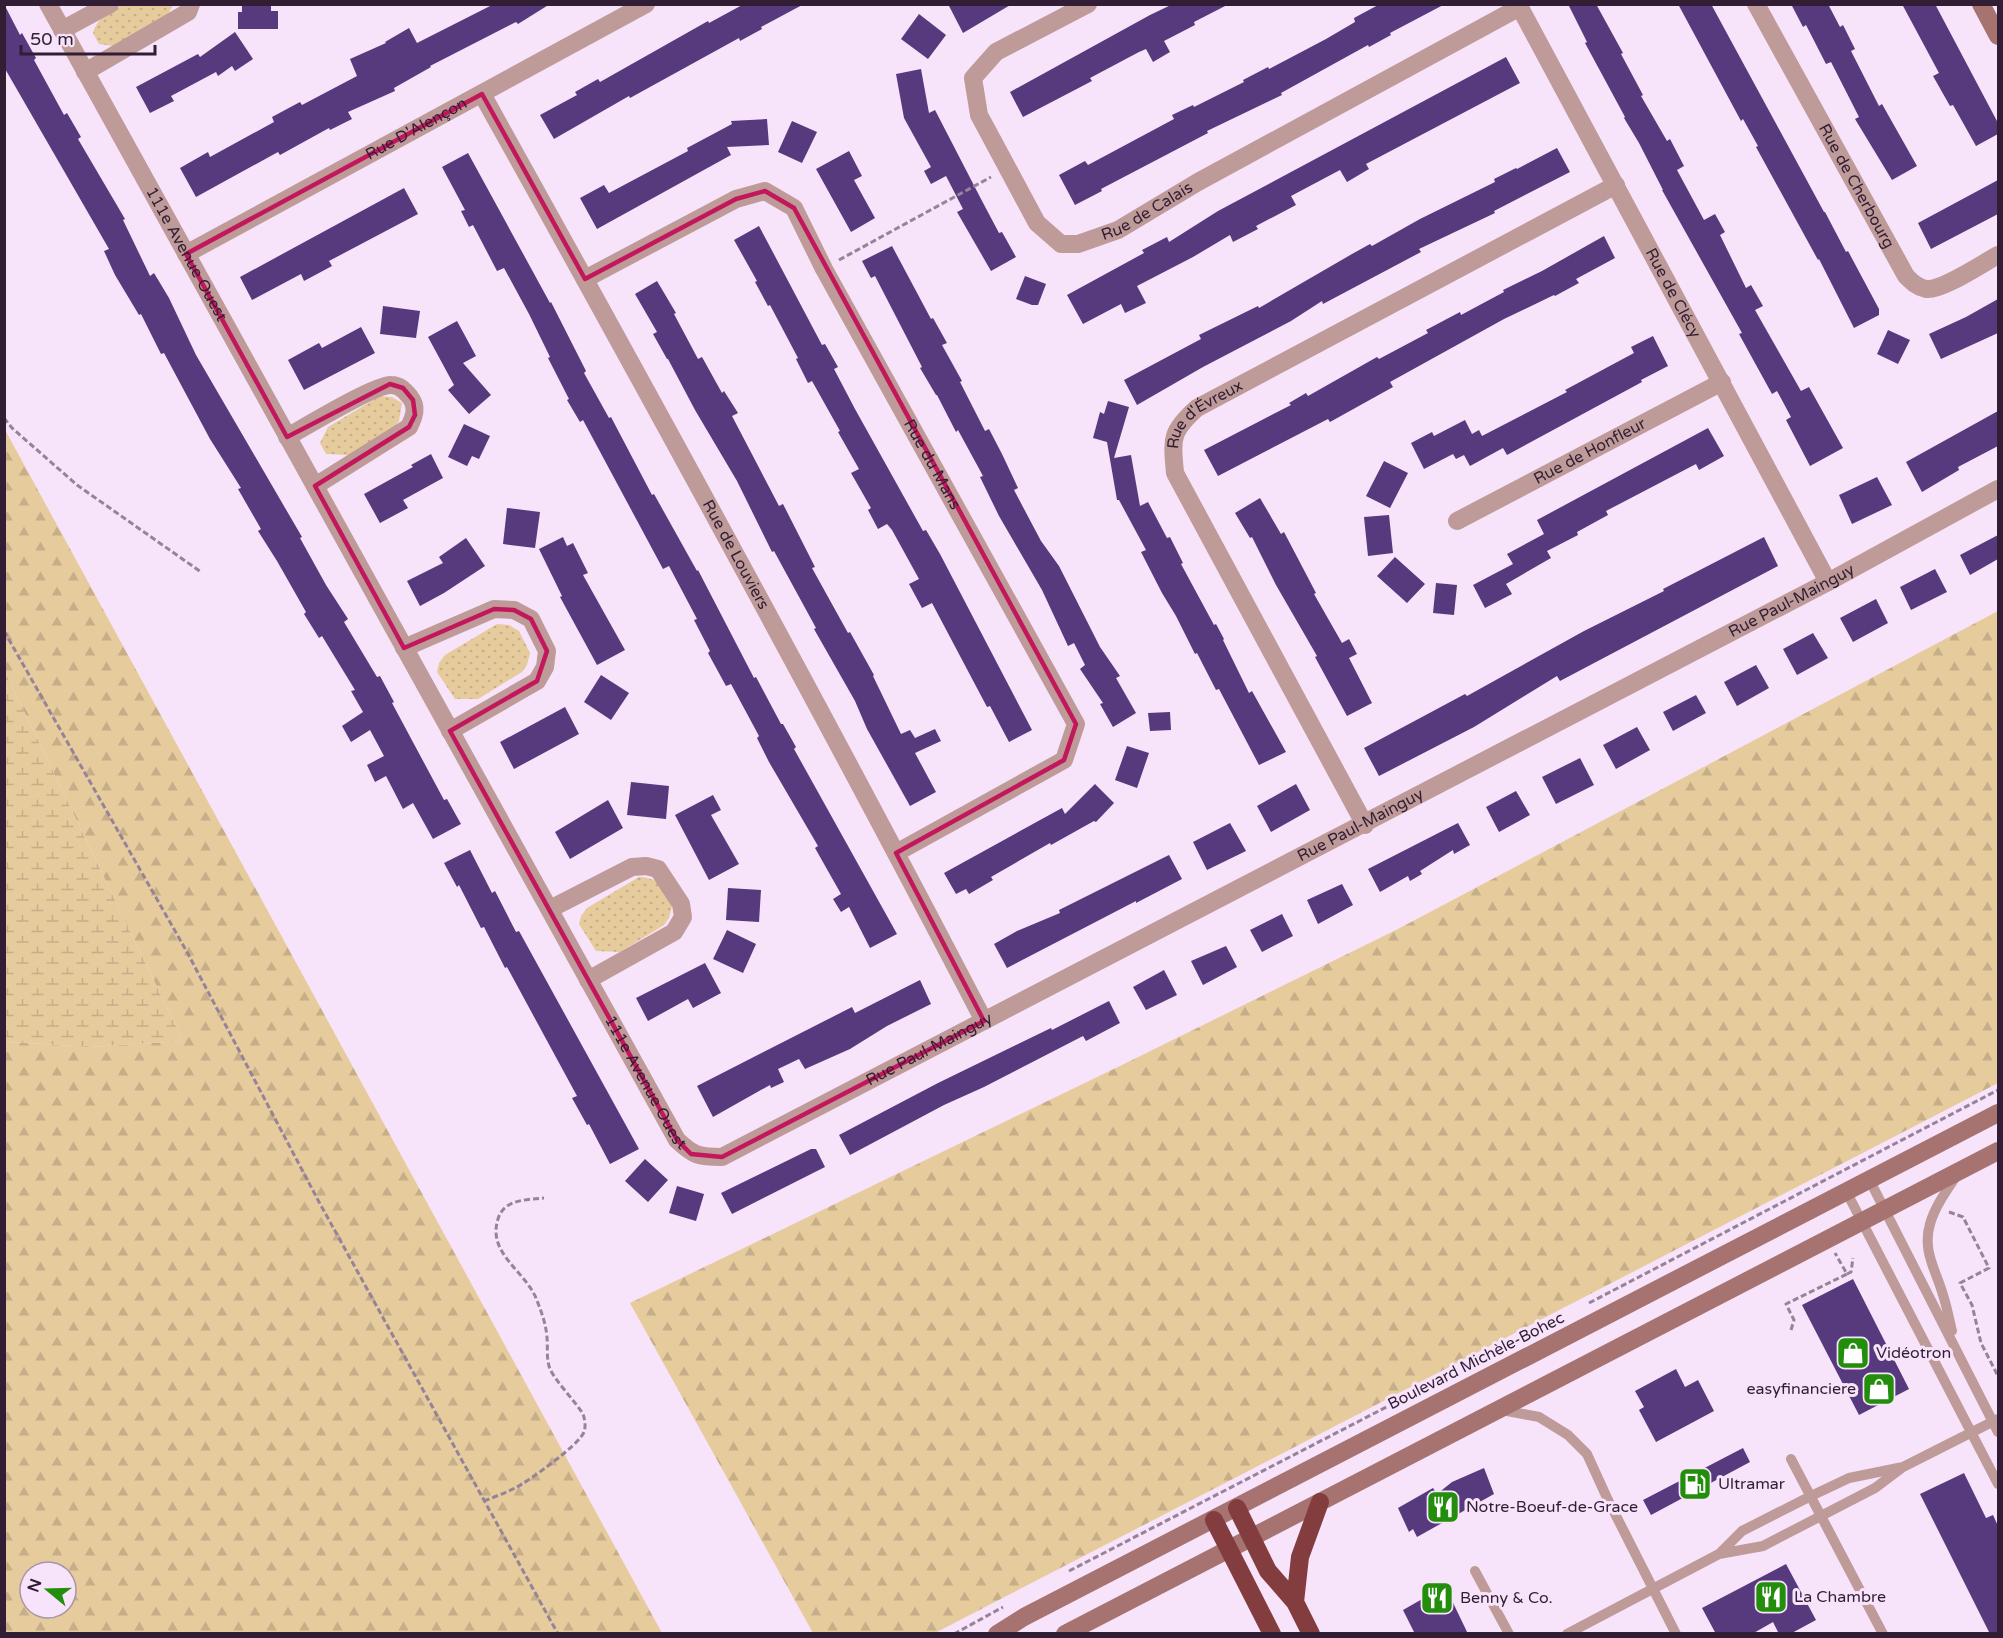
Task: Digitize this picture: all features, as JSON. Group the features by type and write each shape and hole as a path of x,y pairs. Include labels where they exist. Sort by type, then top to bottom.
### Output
{"highway":[{"path":"1295,1602 1299,1557 1320,1502"},
{"path":"1237,1508 1268,1571 1295,1602 1311,1634"},
{"path":"1214,1520 1272,1634"}],"street":[{"name":"111e Avenue Ouest","path":"48,4 677,1140 692,1154 701,1157 722,1157"},
{"path":"62,30 110,4"},
{"path":"85,72 188,12 191,4"},
{"name":"Rue D'Alençon","path":"186,254 646,4"},
{"name":"Rue de Calais","path":"1088,4 996,52 973,78 979,115 1006,169 1037,223 1061,244 1078,244 1118,230 1198,182 1519,6"},
{"name":"Rue de Cherbourg","path":"1756,4 1906,276 1916,285 1928,289 1942,285 1998,255"},
{"path":"1981,4 1998,36"},
{"name":"Rue de Clécy","path":"1519,6 1828,582"},
{"name":"Rue de Louviers","path":"482,94 585,279 896,853 984,1021"},
{"name":"Rue d'Évreux","path":"1365,825 1175,473 1172,441 1182,422 1197,408 1616,185"},
{"name":"Rue du Mans","path":"585,279 736,199 765,191 794,208 824,269 1076,724 1064,760 896,853"},
{"name":"Rue de Honfleur","path":"1457,521 1722,382"},
{"path":"287,437 371,391 390,384 403,388 413,400 415,415 409,427 315,486"},
{"name":"Rue Paul-Mainguy","path":"722,1157 1365,825 1828,582 1998,489"},
{"path":"404,648 494,609 514,610 531,619 540,634 547,651 545,667 537,681 450,731"},
{"path":"550,909 632,867 646,866 658,869 681,904 683,917 674,932 588,980"},
{"name":"Boulevard Michèle-Bohec","path":"997,1634 1035,1612 1998,1113"},
{"path":"1065,1634 1998,1151"}],"lane":[{"path":"1955,1346 1943,1294 1929,1258 1928,1240 1930,1224 1937,1207 1959,1171"},
{"path":"1567,1634 1719,1554 1763,1546 1875,1488 1903,1467 1971,1433 1997,1424 1869,1179"},
{"path":"1846,1191 1998,1485"},
{"path":"1497,1410 1532,1415 1568,1435 1587,1454 1676,1634"},
{"path":"1791,1459 1883,1634"},
{"path":"1719,1554 1742,1531 1811,1496 1850,1478 1903,1467"},
{"path":"1475,1571 1509,1634"}],"path":[{"path":"824,269 1006,169"},
{"path":"4,418 12,428 77,485 201,572"},
{"path":"4,631 187,952 319,1202 558,1634"},
{"name":"Boulevard Michèle-Bohec","path":"1582,1306 1998,1090"},
{"path":"484,1501 516,1488 568,1450 579,1440 584,1431 583,1414 551,1372 548,1362 547,1335 533,1291 497,1243 495,1231 497,1222 500,1213 509,1203 544,1198"},
{"path":"1945,1210 1963,1217 1989,1268 1960,1283 1972,1305 1981,1342 1998,1376"},
{"path":"1834,1252 1847,1274"},
{"path":"1791,1330 1794,1320 1786,1304 1851,1272 1853,1258"},
{"name":"Boulevard Michèle-Bohec","path":"1060,1577 1551,1322"},
{"path":"954,1634 1007,1605"}],"highlighted area":[{"path":"482,94 585,279 736,199 765,191 794,208 1076,724 1064,760 896,853 984,1021 722,1157 691,1154 677,1140 450,731 537,681 547,651 540,634 531,619 514,610 494,609 404,648 315,486 409,427 415,415 413,400 403,388 390,384 287,437 186,254"}],"green space":[{"path":"122,5 173,5 166,18 113,46 99,44 93,33 98,23 104,16"},
{"path":"380,396 392,397 402,403 399,421 394,428 350,455 326,454 320,443 328,427"},
{"path":"4,428 662,1633 5,1633 5,1047 9,1042 88,1047 183,1041 5,672"},
{"path":"1998,611 1998,1083 935,1633 813,1633 630,1303 1398,929"},
{"path":"497,624 509,625 519,631 530,653 527,665 522,672 478,699 455,699 437,672 439,663 445,655"},
{"path":"5,672 184,1041 88,1047 9,1042 5,1047"},
{"path":"639,877 652,879 663,889 672,906 669,918 664,925 620,952 596,951 579,924 581,916 587,908"}],"building":[{"path":"4,4 20,35 22,33 36,58 34,60 64,115 67,113 81,137 78,139 125,219 123,220 150,276 154,273 169,298 196,355 302,537 300,538 326,585 348,619 344,622 377,677 380,676 444,800 447,799 461,824 433,839 413,803 403,809 386,776 375,782 367,765 384,756 370,730 351,742 342,726 363,712 351,691 355,690 322,636 319,638 304,614 306,612 258,531 261,529 238,489 241,488 210,439 164,353 161,354 141,314 139,315 115,275 104,251 109,249 4,67"},
{"path":"242,4 271,4 271,11 278,11 278,29 238,29 238,12 242,12"},
{"path":"494,4 550,4 518,24 516,22 430,66 394,88 395,91 348,112 352,119 330,130 329,128 280,155 278,152 196,197 180,168 208,152 210,157 274,122 272,117 300,102 302,105 357,76 350,59 386,43 409,28 417,43"},
{"path":"744,4 804,4 740,41 739,38 630,98 629,96 554,139 540,115 577,95 575,92 598,79 600,82 708,21 709,23"},
{"path":"948,4 1012,4 963,33"},
{"path":"1173,4 1229,4 1164,41 1170,52 1153,62 1146,49 1090,78 1092,81 1023,117 1010,92"},
{"path":"1380,4 1445,4 1281,93 1282,95 1207,131 1208,133 1075,205 1059,175 1085,161 1088,165 1174,119 1172,115 1193,105 1194,107 1326,39 1355,22 1354,18"},
{"path":"1568,4 1596,4 1623,53 1621,54 1643,95 1641,96 1667,141 1670,139 1684,166 1677,170 1704,220 1715,214 1725,232 1720,235 1746,288 1751,285 1763,306 1755,310 1801,391 1809,387 1843,448 1810,466 1786,420 1791,417 1777,391 1772,394 1739,334 1742,333 1662,190 1585,43 1587,42"},
{"path":"1678,4 1711,4 1846,252 1848,251 1879,309 1879,315 1854,328 1819,259 1756,147 1758,146 1743,119 1741,121"},
{"path":"1791,4 1828,4 1840,27 1843,25 1855,49 1851,51 1879,106 1882,104 1917,166 1892,180 1855,119 1859,117 1831,62 1826,64 1806,25 1803,27"},
{"path":"1902,4 1935,4 1998,123 1998,134 1976,146 1953,105 1950,106 1933,76 1939,73"},
{"path":"919,14 946,35 928,59 901,39"},
{"path":"235,32 253,59 235,71 232,66 218,76 216,72 171,96 174,101 150,113 136,87 198,54 200,57"},
{"path":"1506,57 1520,83 1366,164 1369,169 1347,182 1340,170 1291,196 1296,205 1256,226 1258,229 1233,242 1230,235 1137,286 1146,303 1125,313 1121,304 1083,324 1067,295 1144,253 1142,250 1167,237 1169,242 1218,211"},
{"path":"921,69 929,113 935,110 999,233 1002,232 1016,257 991,271 957,212 963,209 946,176 931,184 924,171 931,167 904,118 896,74"},
{"path":"767,119 769,145 727,147 731,155 597,229 580,198 604,185 609,193 688,151 687,148 732,124 731,121"},
{"path":"792,121 817,132 802,163 778,152"},
{"path":"1557,148 1570,172 1494,211 1495,213 1419,249 1421,252 1323,304 1322,301 1291,321 1137,405 1124,380 1201,339 1199,335 1258,306 1259,308 1370,244 1372,246 1495,182 1494,179"},
{"path":"849,151 862,176 854,180 875,218 851,232 816,169"},
{"path":"468,153 551,302 586,371 584,373 609,418 611,417 652,495 654,494 698,570 754,678 756,677 796,747 794,749 897,934 870,948 849,907 841,912 833,899 841,894 815,848 818,846 769,762 757,738 759,736 731,684 726,686 708,653 710,651 694,620 697,619 669,566 663,569 583,420 580,422 567,400 569,399 548,358 550,357 504,268 497,271 473,225 469,227 461,211 465,210 442,167"},
{"path":"1998,180 1998,214 1931,249 1918,223"},
{"path":"404,188 418,214 329,261 332,266 304,281 301,274 252,300 240,277"},
{"path":"759,226 822,345 825,344 838,367 834,369 855,409 923,531 926,530 940,554 1032,730 1009,742 990,706 987,707 932,603 922,608 909,584 919,579 892,530 887,524 878,529 868,510 871,508 851,473 859,469 812,381 808,383 796,359 798,358 734,240"},
{"path":"1604,236 1615,258 1576,279 1579,283 1504,319 1390,382 1393,387 1330,422 1328,419 1218,476 1204,450 1291,405 1289,403 1306,393 1308,396 1377,357 1379,359 1428,333 1426,330 1460,312 1461,315"},
{"path":"892,246 931,319 933,318 947,343 942,345 985,431 989,429 1002,454 1018,488 1014,490 1041,541 1059,566 1100,647 1120,676 1116,678 1136,713 1113,727 1100,704 1103,703 1080,669 1085,665 1074,643 1068,646 1042,590 999,516 980,477 983,476 920,368 922,367 875,276 871,278 862,261"},
{"path":"1025,276 1046,284 1038,305 1016,299"},
{"path":"657,281 676,313 674,314 698,359 702,357 722,393 724,391 738,413 732,416 779,506 783,504 815,567 812,568 874,675 901,734 910,730 915,738 935,729 941,741 915,753 936,792 910,806 814,629 816,628 774,551 772,552 737,481 653,334 657,332 635,294"},
{"path":"1998,299 1998,333 1941,359 1929,334"},
{"path":"383,306 420,311 416,338 380,334"},
{"path":"457,321 476,356 463,363 491,395 469,414 448,390 454,385 428,337"},
{"path":"361,327 375,353 304,390 288,360 319,343 322,348"},
{"path":"1888,330 1910,340 1898,364 1877,354"},
{"path":"1653,336 1668,366 1641,380 1642,382 1507,455 1503,448 1470,466 1464,455 1456,459 1453,454 1424,469 1411,443 1432,432 1434,436 1465,420 1472,434 1479,430 1482,436 1567,392 1565,390 1634,353 1631,347"},
{"path":"1108,401 1129,407 1114,458 1131,455 1140,506 1148,502 1167,538 1170,537 1183,563 1181,564 1224,639 1249,693 1252,691 1286,752 1259,765 1219,689 1216,690 1162,593 1141,552 1146,550 1117,500 1107,442 1093,438 1100,412 1104,414"},
{"path":"1998,411 1998,446 1958,467 1959,470 1922,492 1906,462"},
{"path":"464,424 490,436 479,459 472,456 467,466 448,457"},
{"path":"1708,428 1724,456 1699,470 1696,464 1606,511 1608,515 1577,532 1578,535 1547,551 1551,558 1506,584 1512,594 1485,608 1473,585 1513,564 1507,554 1544,534 1537,520"},
{"path":"431,454 443,478 403,500 408,508 380,523 364,494 413,467 411,465"},
{"path":"1384,461 1408,473 1390,508 1366,496"},
{"path":"1877,477 1892,505 1852,524 1839,495"},
{"path":"1260,498 1281,534 1284,532 1316,593 1314,594 1342,643 1349,639 1357,654 1349,658 1372,703 1347,716 1252,537 1250,538 1235,513"},
{"path":"507,508 540,512 535,548 503,544"},
{"path":"1389,515 1393,553 1368,556 1364,517"},
{"path":"1998,535 1998,559 1970,575 1960,555"},
{"path":"563,537 567,546 573,543 588,573 583,575 625,650 597,665 560,597 562,596 539,549"},
{"path":"1764,537 1778,566 1560,681 1557,676 1474,727 1379,776 1364,748 1465,694 1467,696 1584,631"},
{"path":"466,538 485,566 420,606 407,581 443,563 439,557"},
{"path":"1395,557 1425,584 1407,603 1377,576"},
{"path":"1935,569 1947,592 1911,610 1900,587"},
{"path":"1436,583 1457,585 1454,615 1433,613"},
{"path":"1876,599 1888,623 1853,642 1840,618"},
{"path":"1813,633 1828,658 1797,675 1783,649"},
{"path":"1756,665 1769,688 1737,706 1724,682"},
{"path":"601,675 629,693 611,720 584,702"},
{"path":"1696,695 1706,713 1673,731 1663,712"},
{"path":"565,707 579,734 514,769 500,742"},
{"path":"1170,712 1171,730 1150,731 1148,713"},
{"path":"1637,727 1650,750 1616,769 1603,745"},
{"path":"1127,746 1149,753 1137,788 1115,780"},
{"path":"1580,758 1594,785 1556,804 1542,777"},
{"path":"631,782 669,786 666,819 627,815"},
{"path":"1095,784 1114,803 1096,822 1094,821 1051,845 1050,843 991,877 993,880 969,894 966,889 956,894 944,873 1062,808 1065,814"},
{"path":"1296,784 1310,810 1271,832 1257,806"},
{"path":"1516,791 1530,815 1499,832 1486,807"},
{"path":"713,795 721,810 711,815 739,864 709,880 675,815"},
{"path":"608,800 623,828 570,859 555,832"},
{"path":"1230,823 1246,851 1207,870 1193,842"},
{"path":"1458,823 1470,845 1454,854 1453,850 1420,871 1422,874 1410,881 1408,876 1380,892 1368,869"},
{"path":"470,850 492,893 495,891 516,932 519,931 639,1149 610,1164 572,1098 577,1096 507,967 505,968 484,927 481,928 459,885 457,887 444,863"},
{"path":"1169,855 1182,879 1007,968 994,944 1017,931 1060,913 1059,910"},
{"path":"1342,884 1353,905 1318,924 1307,900"},
{"path":"728,888 761,890 759,922 726,920"},
{"path":"1282,914 1293,936 1262,952 1250,930"},
{"path":"727,930 756,944 743,973 713,959"},
{"path":"1226,946 1237,967 1203,985 1191,961"},
{"path":"705,963 721,993 693,1008 688,999 648,1021 636,998"},
{"path":"1164,970 1177,995 1146,1010 1133,987"},
{"path":"920,980 931,1004 887,1026 850,1049 805,1069 799,1059 778,1069 784,1082 771,1088 770,1085 713,1117 697,1086 852,1007 855,1013"},
{"path":"1109,1001 1120,1023 1086,1041 1083,1036 850,1155 839,1135 938,1083"},
{"path":"811,1149 816,1149 825,1167 732,1214 721,1193"},
{"path":"645,1159 668,1180 648,1202 625,1181"},
{"path":"677,1186 704,1194 696,1221 669,1213"},
{"path":"1853,1279 1909,1389 1859,1415 1802,1305"},
{"path":"1676,1369 1685,1387 1698,1380 1714,1411 1656,1442 1639,1410 1644,1407 1635,1391"},
{"path":"1743,1448 1750,1462 1651,1515 1643,1500"},
{"path":"1484,1468 1494,1494 1417,1537 1413,1529 1409,1532 1398,1508 1433,1488 1437,1494 1452,1482"},
{"path":"1964,1473 1986,1518 1993,1515 1998,1526 1998,1634 1990,1634 1920,1494"},
{"path":"1786,1564 1816,1620 1790,1634 1779,1634 1773,1622 1752,1634 1716,1634 1702,1608"},
{"name":"Benny & Co.","path":"1445,1586 1468,1634 1415,1634 1403,1610"}],"place":[{"name":"Vidéotron","path":"1853,1353"},
{"name":"easyfinanciere","path":"1879,1389"},
{"name":"Ultramar","path":"1695,1484"},
{"name":"Notre-Boeuf-de-Grace","path":"1443,1507"},
{"name":"La Chambre","path":"1771,1597"},
{"name":"Benny & Co.","path":"1437,1598"}]}
